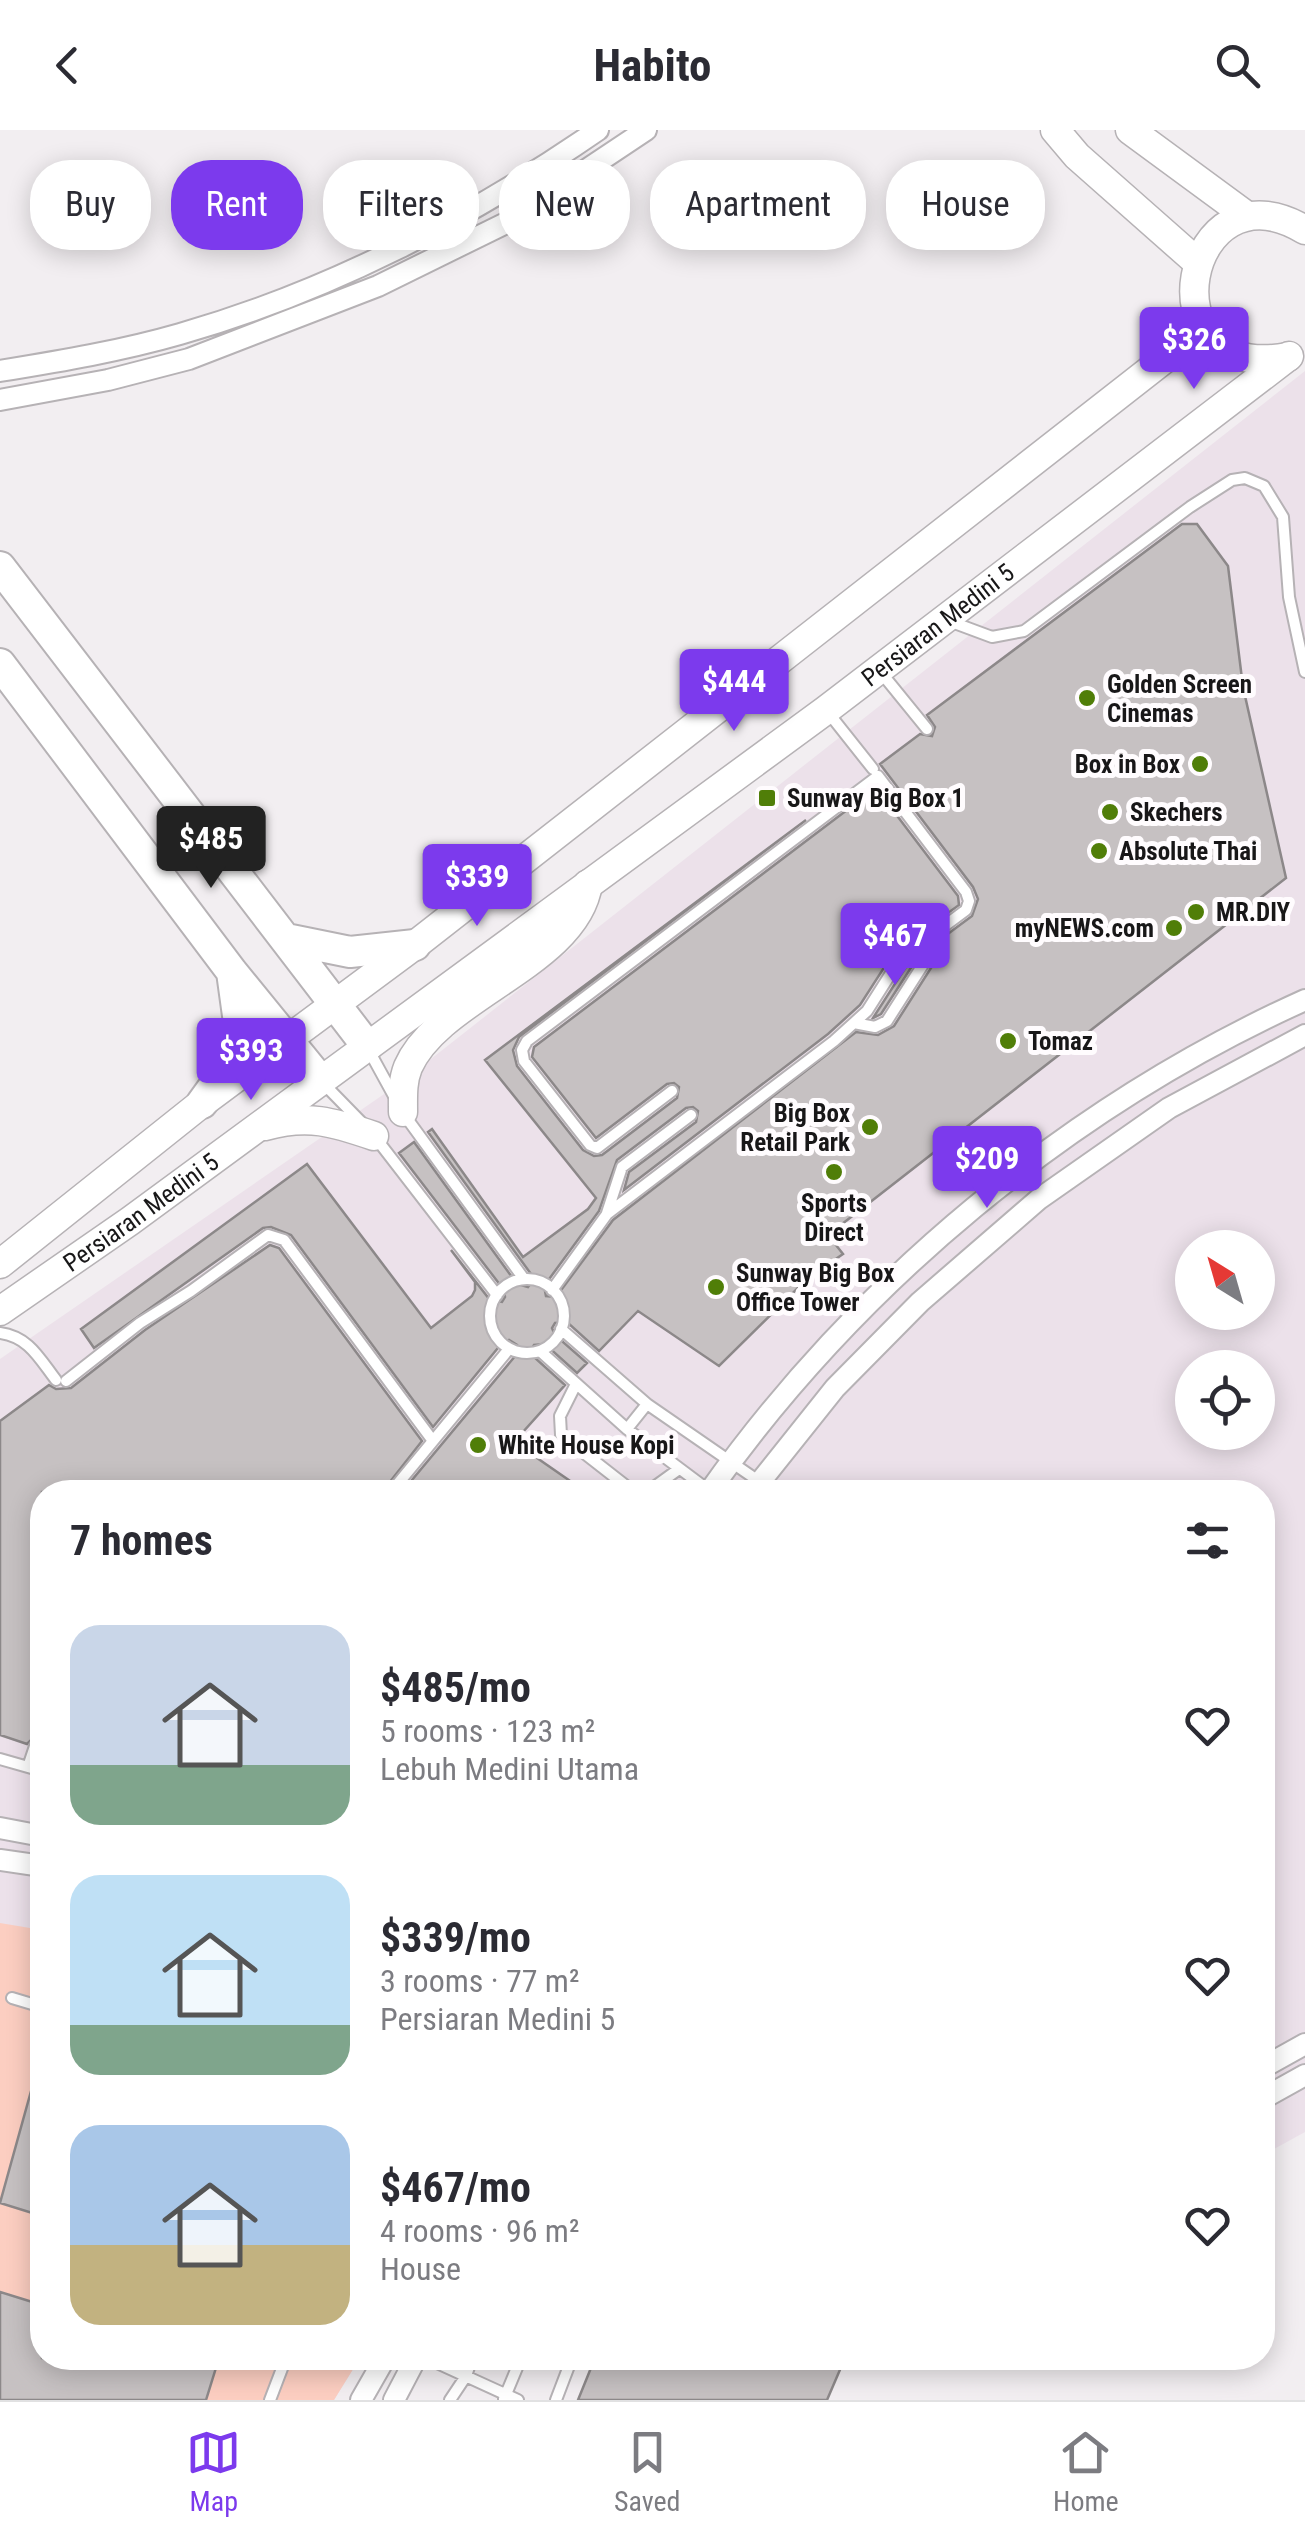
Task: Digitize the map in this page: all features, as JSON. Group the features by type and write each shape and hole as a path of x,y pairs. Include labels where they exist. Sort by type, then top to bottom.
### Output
{"main road":[{"path":"0,567 367,1046"},
{"path":"0,664 232,972 320,1080"},
{"path":"286,939 350,952 416,945"},
{"path":"202,1103 220,1078 240,1030 232,972"}],"street":[{"path":"0,371 99,355 181,334 262,307 371,260 493,198 598,130"},
{"path":"0,400 189,360 378,286 508,222 646,130"},
{"path":"1056,130 1077,156 1197,262"},
{"path":"1130,130 1246,216"},
{"path":"1297,353 1264,360 1235,354 1204,328 1194,297 1197,262 1217,235 1246,216 1272,216 1305,230"},
{"name":"Persiaran Medini 5","path":"0,1264 202,1103 416,945 1204,328"},
{"name":"Persiaran Medini 5","path":"0,1311 130,1222 826,710 1297,353"},
{"path":"403,1112 403,1081 421,1045 548,945 585,904 588,882"},
{"path":"719,1480 811,1367 896,1277 1017,1174 1148,1081 1305,1000"},
{"path":"762,1480 835,1388 908,1314 1039,1200 1169,1108 1305,1034"},
{"path":"254,1130 292,1119 312,1119 374,1136"},
{"path":"4,1828 30,1833"},
{"path":"0,1860 30,1864"},
{"path":"1275,2061 1305,2044"},
{"path":"1275,2092 1305,2075"},
{"path":"365,2394 378,2370"},
{"path":"365,2394 392,2383 407,2370"},
{"path":"394,2400 412,2370"}],"lane":[{"path":"942,619 992,637 1024,632 1190,506 1232,480 1245,478 1264,486 1283,517 1290,597 1305,672"},
{"path":"879,669 927,729"},
{"path":"826,710 873,769"},
{"path":"552,1290 607,1214 854,1022 900,958 966,910 968,896 878,776 594,989 522,1050 524,1061 590,1146 597,1148 672,1090"},
{"path":"854,1022 875,1026 887,1021 931,952 932,935"},
{"path":"367,1046 403,1112 524,1280"},
{"path":"320,1080 374,1136 497,1295"},
{"path":"607,1214 622,1167 691,1114"},
{"path":"0,1334 28,1342 61,1380 263,1238 274,1235 284,1240 433,1440"},
{"path":"524,1280 544,1284 563,1308 556,1338 530,1353 509,1349 501,1343 490,1314 504,1287 524,1280"},
{"path":"561,1329 647,1404 732,1461 750,1480"},
{"path":"401,1480 509,1349"},
{"path":"540,1350 627,1429 695,1480"},
{"path":"576,1384 560,1416 561,1435 618,1480"},
{"path":"627,1429 647,1404"},
{"path":"664,1480 680,1468"},
{"path":"0,1759 28,1766 30,1760"},
{"path":"4,1828 30,1827"},
{"path":"12,1998 30,2004"},
{"path":"270,2400 281,2370"},
{"path":"446,2370 509,2398 517,2370"},
{"path":"450,2400 468,2370"},
{"path":"556,2400 567,2370"}],"shaded area":[{"path":"1305,371 1305,2132 1275,2148 1275,1480 30,1480 30,2370 353,2370 334,2400 0,2400 0,1359 403,1081"},
{"path":"0,1923 30,1928 30,2370 353,2370 334,2400 0,2400"}],"building":[{"path":"1182,524 1197,524 1228,566 1243,687 1286,878 828,1235 843,1254 807,1279 719,1366 638,1311 599,1351 567,1322 555,1323 555,1335 587,1363 577,1373 545,1344 534,1345 534,1357 565,1385 514,1442 569,1480 412,1480 516,1355 517,1345 509,1340 502,1343 433,1427 291,1235 271,1227 263,1228 94,1348 81,1329 307,1164 431,1328 475,1290 475,1282 451,1250 490,1300 502,1302 504,1290 399,1153 414,1142 517,1284 528,1287 531,1274 428,1132 432,1129 523,1257 588,1209 596,1198 485,1060 806,820 519,1037 513,1050 517,1066 583,1150 594,1156 602,1155 677,1098 679,1087 667,1084 596,1138 532,1057 534,1047 876,788 958,896 959,905 894,952 860,1005 828,1034 624,1190 629,1172 696,1122 698,1111 686,1108 617,1160 599,1211 544,1286 546,1296 556,1297 613,1220 856,1032 878,1035 894,1026 938,957 941,939 972,916 978,899 973,887 880,764 920,734 932,736 935,727 927,715"},
{"path":"918,957 881,1014 873,1018 907,965"},
{"path":"270,1245 279,1248 422,1441 391,1480 30,1480 27,1744 0,1735 0,1421 49,1385 56,1389 71,1388 145,1330"},
{"path":"30,2095 30,2212 0,2203"},
{"path":"0,2292 30,2301 30,2370 215,2370 206,2400 0,2400"},
{"path":"590,2370 840,2370 827,2400 578,2400"}],"place":[{"name":"Golden Screen Cinemas","path":"1087,698"},
{"name":"Box in Box","path":"1200,764"},
{"name":"Sunway Big Box 1","path":"767,798"},
{"name":"Skechers","path":"1110,812"},
{"name":"Absolute Thai","path":"1099,851"},
{"name":"MR.DIY","path":"1196,912"},
{"name":"myNEWS.com","path":"1174,928"},
{"name":"Tomaz","path":"1008,1041"},
{"name":"Big Box Retail Park","path":"870,1127"},
{"name":"Sports Direct","path":"834,1172"},
{"name":"Sunway Big Box Office Tower","path":"716,1287"},
{"name":"White House Kopi","path":"478,1445"}]}
